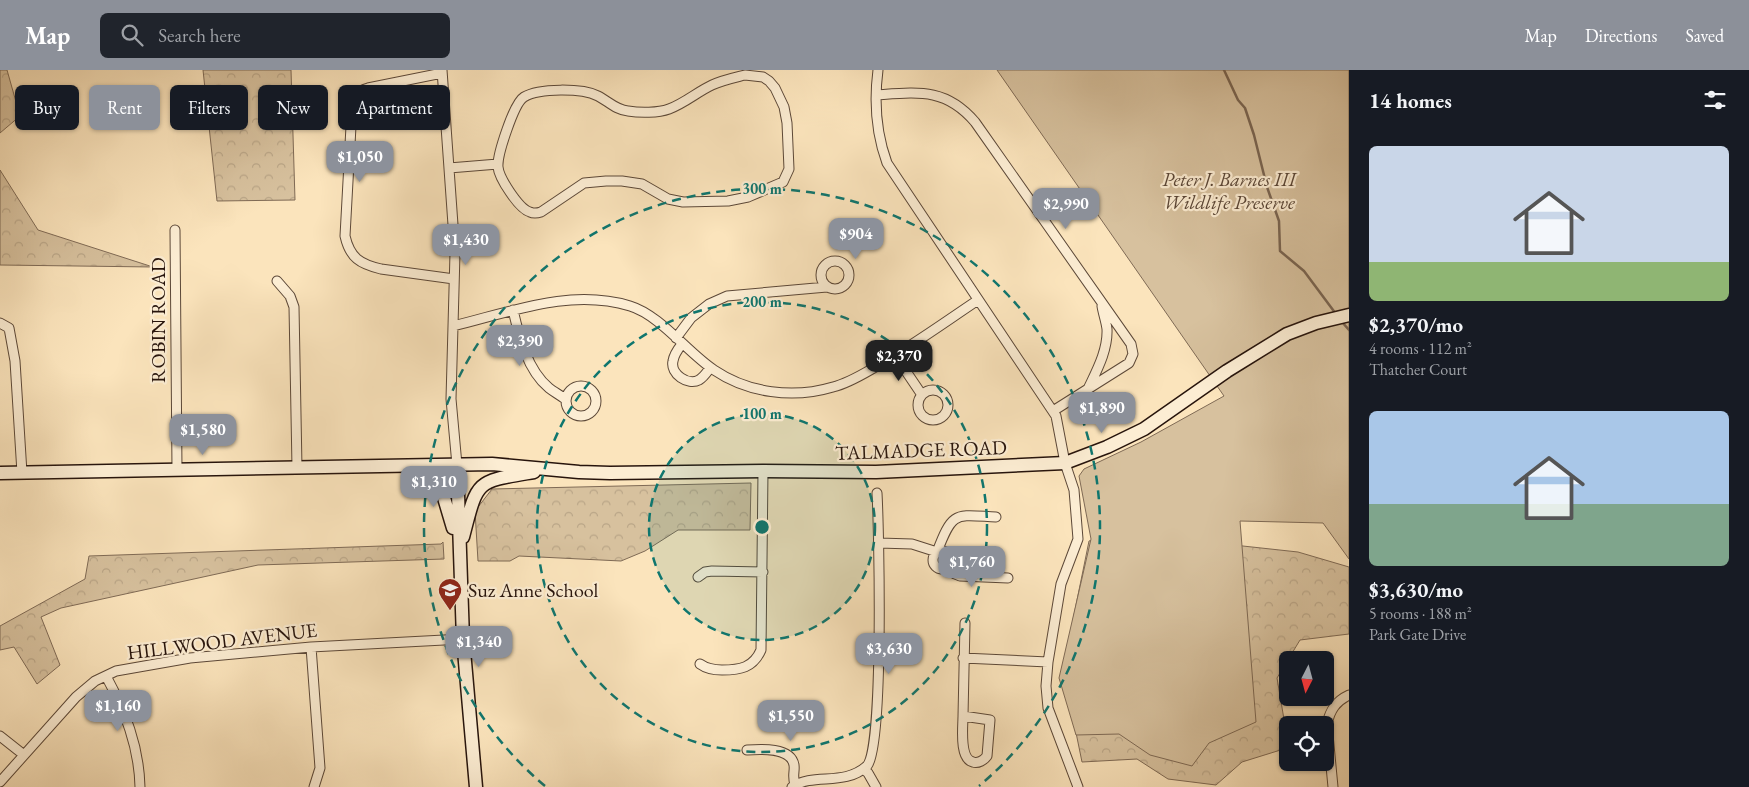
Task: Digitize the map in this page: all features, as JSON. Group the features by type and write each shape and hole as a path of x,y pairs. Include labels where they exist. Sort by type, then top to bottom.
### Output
{"street":[{"path":"878,70 876,110 880,144 887,163 1056,416 1065,463 1074,490 1078,539 1061,584 1048,662 1046,686 1048,708 1078,787"},
{"path":"454,279 369,266 356,259 348,248 345,236 352,108 356,94 360,90 442,72 455,253 451,400 456,464 463,639 476,787"},
{"path":"745,75 755,76 770,81 775,88 784,107 787,123 789,169 783,182 748,198 728,201 675,201 642,184 622,180 584,183 541,212 530,212 523,208 508,189 499,173 498,164 512,113 520,101 533,93 548,91 588,92 626,111 668,110 688,101 711,85 745,75"},
{"path":"877,95 932,94 950,100 965,110 976,122 1131,344 1133,354 1129,363 1053,412"},
{"path":"449,168 498,164"},
{"name":"ROBIN ROAD","path":"175,230 176,470"},
{"path":"277,281 290,296 294,307 297,468"},
{"path":"710,368 700,379 687,381 675,372 672,363 679,341 691,318 709,304 728,296 827,287"},
{"path":"453,326 557,300 612,302 633,307 650,317 710,368 736,382 773,392 794,394 816,392 851,380 895,355 978,300"},
{"path":"1088,389 1106,345 1107,328 1101,300"},
{"path":"513,310 519,336 532,367 548,387 565,399"},
{"name":"TALMADGE ROAD","path":"0,473 456,464 492,464 610,473 876,472 1065,463 1106,447 1144,429 1248,357 1288,334 1330,319 1349,316"},
{"path":"0,323 9,328 15,361 22,473"},
{"path":"895,355 922,395"},
{"path":"407,466 434,476 440,481 459,551"},
{"path":"459,551 473,499 480,487 493,479 549,469"},
{"path":"700,664 705,668 713,670 743,669 755,661 761,650 763,471"},
{"path":"747,750 785,753 791,759 794,766 792,776 794,786 803,783 843,781 852,778 868,765 872,754 876,716 879,543 877,493"},
{"path":"996,517 961,516 948,524 937,552 933,556 934,565 939,569 948,568 960,576 1008,578"},
{"path":"879,543 912,544 937,552 944,551 949,554 952,560 948,568"},
{"path":"698,577 705,572 712,571 763,572"},
{"path":"963,716 990,720 988,756 979,762 968,760 963,753 963,716 963,658 965,623"},
{"name":"HILLWOOD AVENUE","path":"0,782 76,697 95,681 129,668 190,658 311,647 463,639"},
{"path":"311,647 320,768 314,787"},
{"path":"963,658 1048,662"},
{"path":"106,676 120,701 136,747 140,787"},
{"path":"1333,787 1327,724 1329,715 1339,699 1349,695"},
{"path":"0,736 24,755"},
{"path":"863,769 868,773 876,787"}],"green space":[{"path":"0,70 7,70 15,98 15,120 0,133"},
{"path":"203,70 291,70 291,85 258,85 258,130 293,130 295,200 217,201 209,130 248,130 248,85 205,85"},
{"name":"Peter J. Barnes III Wildlife Preserve","path":"997,70 1349,70 1349,559 1323,523 1240,521 1256,722 1209,743 1192,766 1150,755 1119,734 1076,735 1059,678 1091,539 1079,476 1084,469 1141,442 1224,396"},
{"path":"0,170 38,230 153,267 0,265"},
{"path":"751,483 750,530 678,530 645,551 621,561 519,556 510,561 478,561 475,511 492,489"},
{"path":"1114,532 1298,552 1349,567 1349,634 1300,640 1293,651 1279,651 1279,675 1277,678 1279,706 1282,706 1283,716 1279,716 1279,750 1242,762 1216,785 1168,779 1137,759 1082,762 1063,669 1089,541"},
{"path":"443,542 444,559 258,565 61,608 41,617 60,665 37,684 14,647 0,650 0,626 85,579 89,556 441,544"}],"waterway":[{"path":"1224,70 1238,100 1245,108 1254,135 1267,187 1279,221 1280,251 1304,271 1336,314"},
{"path":"1342,322 1349,330"}],"place":[{"name":"Suz Anne School","path":"450,611"}]}
